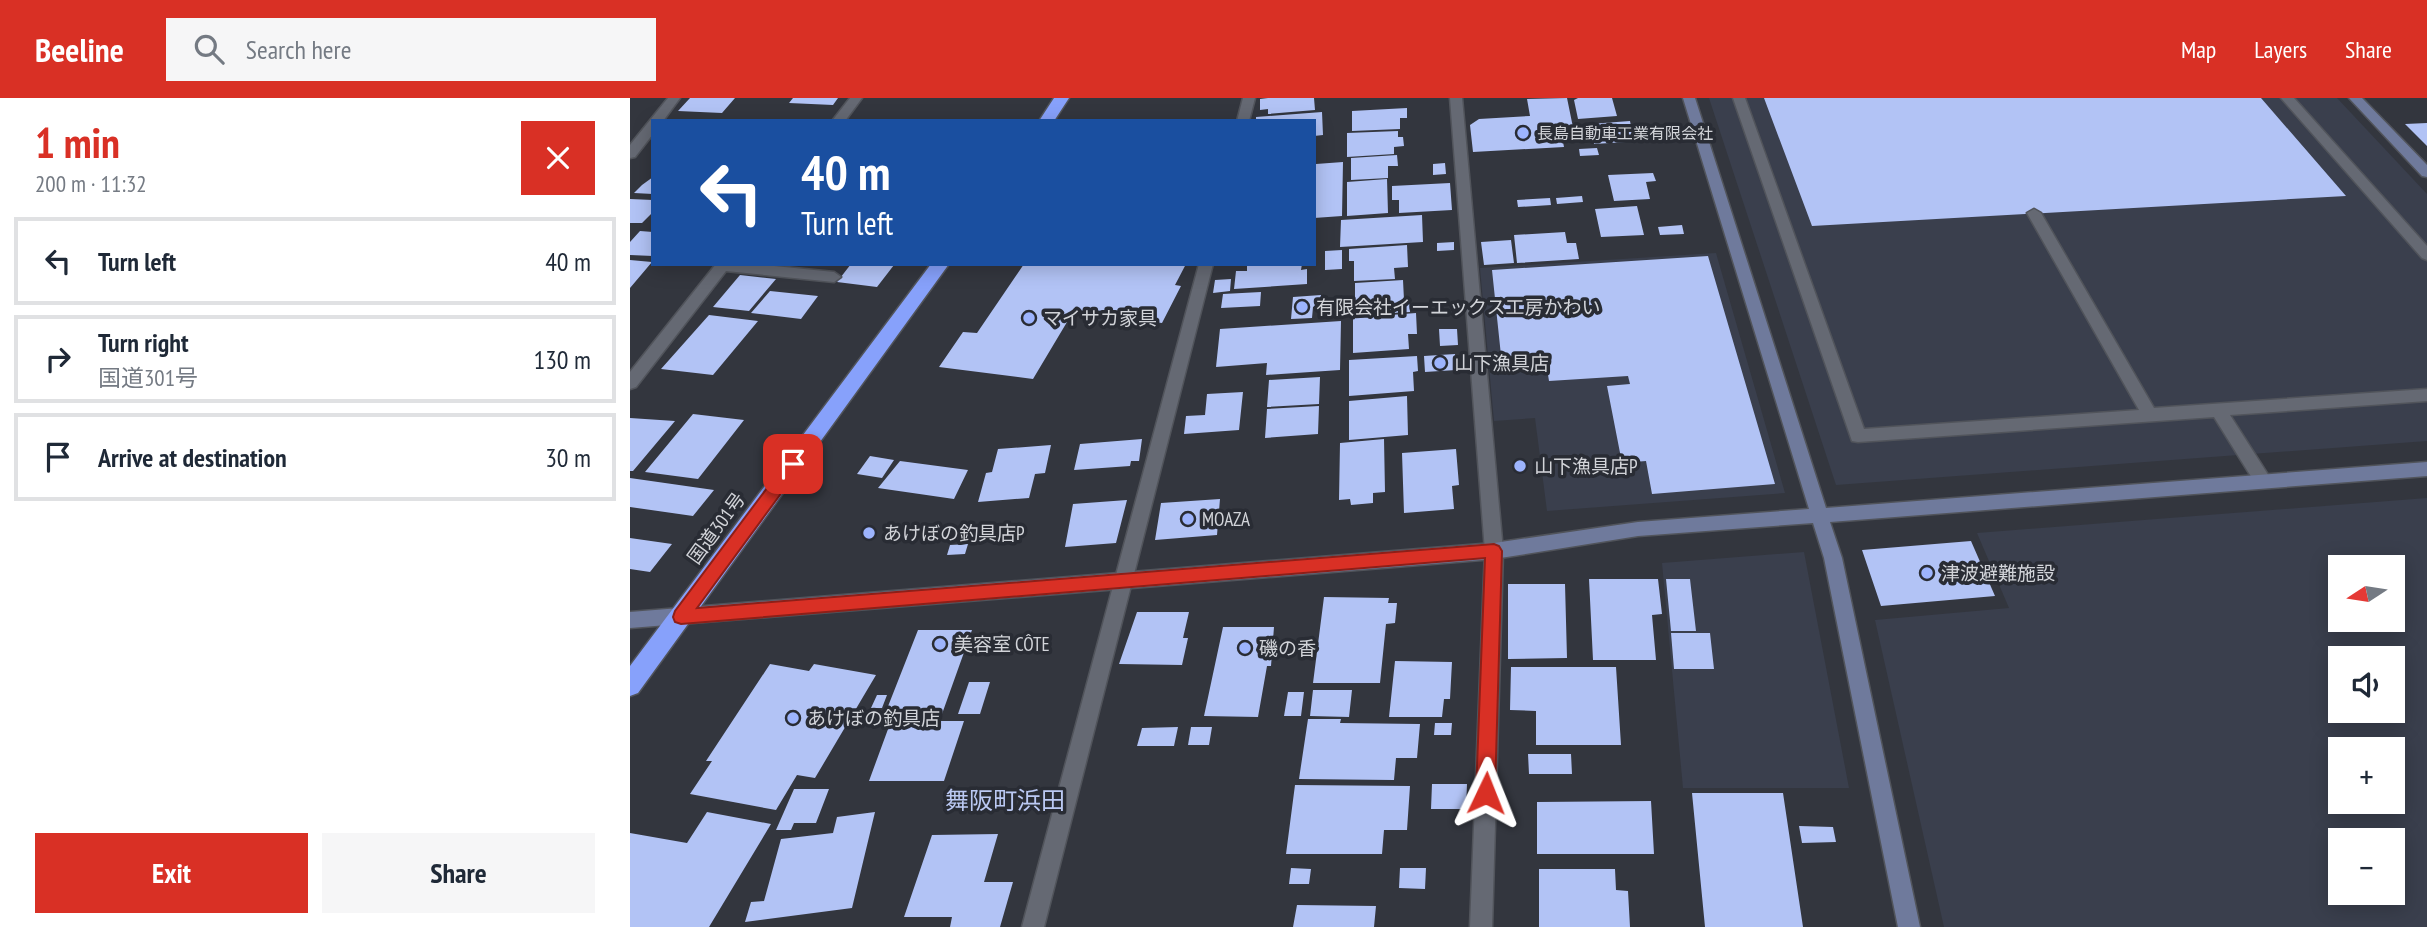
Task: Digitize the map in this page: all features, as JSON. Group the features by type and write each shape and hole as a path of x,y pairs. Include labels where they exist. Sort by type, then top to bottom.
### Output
{"highway":[{"path":"1047,119 1062,98"},
{"name":"国道301号","path":"630,685 939,266"}],"street":[{"path":"658,119 674,98"},
{"path":"840,119 856,98"},
{"path":"1244,119 1249,98"},
{"path":"1456,98 1494,551 1481,927"},
{"path":"1689,98 1834,564 1909,927"},
{"path":"1739,98 1858,436 2427,395"},
{"path":"2287,98 2427,255"},
{"path":"2355,98 2427,173"},
{"path":"630,154 651,128"},
{"path":"2034,214 2150,415"},
{"path":"630,383 722,266"},
{"path":"732,266 834,277"},
{"path":"1032,927 1205,266"},
{"path":"2218,410 2263,481"},
{"path":"630,620 1494,551 1638,528 2427,469"}],"shaded area":[{"path":"1709,98 2337,98 2427,194 2427,441 1836,485"},
{"path":"1716,253 1785,493 1547,511 1535,418 1494,421 1480,268"},
{"path":"2427,498 2427,927 1944,927 1875,620 2009,608 1977,533"},
{"path":"1804,552 1849,788 1683,788 1662,563"}],"building":[{"path":"690,98 735,98 722,113 678,111"},
{"path":"793,98 838,98 833,105 789,103"},
{"path":"1314,98 1315,110 1268,114 1268,109 1260,110 1260,99"},
{"name":"長島自動車工業有限会社","path":"1567,98 1576,142 1563,142 1564,147 1473,152 1470,125 1479,119 1530,116 1527,99"},
{"path":"1612,98 1617,116 1578,119 1574,100"},
{"path":"1764,98 2261,98 2346,196 1812,226"},
{"path":"1407,108 1407,118 1400,118 1400,129 1352,131 1352,111"},
{"path":"1322,112 1323,135 1316,136 1316,119 1256,117"},
{"path":"1630,121 1632,131 1639,130 1642,141 1594,144 1590,124"},
{"path":"2427,123 2427,146 2405,124"},
{"path":"1398,131 1398,137 1403,137 1404,146 1394,147 1394,154 1347,157 1347,133"},
{"path":"1597,148 1599,155 1580,156 1579,149"},
{"path":"1397,155 1398,166 1388,166 1388,178 1351,180 1351,158"},
{"path":"1343,162 1342,216 1316,218 1316,164"},
{"path":"1445,163 1446,174 1433,175 1433,164"},
{"path":"1653,173 1656,181 1646,182 1650,199 1614,201 1608,175"},
{"path":"651,178 651,194 634,193"},
{"path":"1387,179 1388,213 1347,216 1347,182"},
{"path":"1450,183 1452,210 1399,213 1399,200 1392,200 1392,186"},
{"path":"1582,196 1583,202 1557,204 1556,198"},
{"path":"1550,198 1551,205 1518,207 1517,200"},
{"path":"630,199 651,200 651,214 642,223 630,223"},
{"path":"1637,206 1644,235 1601,237 1595,209"},
{"path":"1422,215 1423,242 1340,247 1341,220"},
{"path":"1682,225 1684,234 1660,235 1658,227"},
{"path":"640,231 651,232 651,256 630,255 630,242"},
{"path":"1565,232 1567,243 1576,243 1579,259 1517,263 1514,235"},
{"path":"1511,240 1514,263 1484,265 1481,242"},
{"path":"1454,242 1454,250 1437,251 1437,243"},
{"path":"1407,245 1408,267 1394,268 1395,279 1354,281 1354,261 1349,261 1349,249"},
{"path":"1342,250 1342,269 1325,270 1325,251"},
{"path":"1708,256 1775,484 1652,494 1646,461 1622,463 1607,386 1630,384 1628,376 1549,381 1546,362 1502,365 1492,270"},
{"path":"630,260 651,262 651,263 630,288"},
{"path":"849,266 893,266 877,287 837,282"},
{"name":"マイサカ家具","path":"1023,266 1185,266 1175,285 1181,286 1162,323 1073,312 1033,379 939,367 963,332 977,333"},
{"path":"1247,266 1302,266 1301,270 1307,269 1307,284 1234,289 1236,271 1247,271"},
{"path":"740,275 776,279 749,311 713,307"},
{"path":"1231,279 1230,291 1213,293 1215,280"},
{"path":"1403,280 1404,300 1409,300 1410,312 1355,315 1355,283"},
{"path":"770,291 818,296 801,319 751,313"},
{"path":"1261,292 1260,306 1221,308 1223,294"},
{"path":"1321,295 1321,306 1313,307 1312,318 1291,319 1293,297"},
{"path":"1416,313 1417,334 1408,334 1409,349 1353,353 1353,318"},
{"path":"709,315 758,321 713,375 661,369"},
{"path":"1341,321 1340,370 1266,375 1267,363 1216,367 1220,329"},
{"path":"1439,329 1457,329 1458,345 1440,346"},
{"name":"山下漁具店","path":"1455,354 1456,370 1425,372 1424,356"},
{"path":"1417,356 1418,371 1413,372 1414,391 1349,396 1349,360"},
{"path":"1320,377 1319,404 1267,407 1269,380"},
{"path":"1243,392 1239,430 1184,434 1186,416 1205,415 1207,394"},
{"path":"1407,396 1408,435 1349,440 1349,401"},
{"path":"1319,406 1318,434 1265,438 1267,409"},
{"path":"693,414 744,420 698,479 645,472"},
{"path":"630,418 675,421 633,471 630,471"},
{"path":"1142,439 1139,461 1131,461 1130,466 1074,470 1080,444"},
{"path":"1384,439 1385,492 1373,493 1373,503 1351,505 1350,499 1339,500 1340,443"},
{"path":"1051,445 1045,473 1035,474 1029,498 978,502 986,473 992,472 998,449"},
{"path":"1456,449 1459,485 1452,486 1454,509 1404,513 1402,453"},
{"path":"870,456 894,460 882,478 857,474"},
{"path":"900,461 968,470 954,499 878,488"},
{"path":"630,478 714,490 693,516 630,507"},
{"name":"MOAZA","path":"1220,499 1217,535 1155,540 1161,503"},
{"path":"1127,500 1116,543 1065,547 1073,504"},
{"path":"630,538 672,544 650,572 630,569"},
{"name":"津波避難施設","path":"1971,541 1995,596 1881,606 1862,550"},
{"path":"968,544 965,554 947,555 950,545"},
{"path":"1589,579 1658,579 1662,614 1652,615 1656,660 1593,660"},
{"path":"1666,579 1690,579 1696,631 1671,631"},
{"path":"1508,584 1565,584 1567,658 1508,659"},
{"path":"1324,597 1389,598 1388,603 1397,603 1395,623 1386,624 1380,683 1313,683"},
{"path":"1137,612 1189,612 1183,638 1188,638 1182,665 1119,664"},
{"path":"1223,627 1274,627 1271,666 1267,666 1258,717 1204,716"},
{"path":"918,630 972,630 942,714 885,714"},
{"path":"1671,633 1710,633 1714,669 1674,669"},
{"path":"1395,661 1452,662 1450,699 1444,699 1442,717 1389,717"},
{"name":"あけぼの釣具店","path":"770,664 809,671 814,664 876,675 815,778 797,775 776,810 690,794 712,761 706,761"},
{"path":"1511,667 1616,667 1621,745 1536,745 1536,711 1510,710"},
{"path":"969,682 990,682 980,714 958,714"},
{"path":"1313,690 1352,690 1349,717 1310,716"},
{"path":"1288,692 1304,692 1301,716 1284,716"},
{"path":"877,695 887,695 882,708 871,708"},
{"path":"1308,719 1341,719 1340,723 1420,724 1417,758 1396,758 1394,780 1299,779"},
{"path":"891,721 964,721 944,781 869,781"},
{"path":"1435,723 1452,723 1451,735 1434,735"},
{"path":"1178,727 1174,746 1137,746 1142,728"},
{"path":"1191,727 1212,727 1209,745 1188,745"},
{"path":"1528,754 1571,754 1572,774 1529,774"},
{"path":"1432,784 1467,784 1466,809 1431,809"},
{"path":"1295,785 1410,786 1407,830 1384,830 1382,854 1286,854"},
{"path":"794,789 829,789 816,823 794,823 791,830 776,830"},
{"path":"1692,793 1783,793 1803,927 1705,927"},
{"path":"1651,801 1654,854 1537,854 1537,802"},
{"path":"707,812 771,824 709,927 630,927 630,833 687,843"},
{"path":"875,812 852,908 745,922 751,902 764,901 781,839 833,833 837,817"},
{"path":"1799,826 1833,827 1836,842 1802,843"},
{"path":"998,834 984,882 1013,882 1000,927 950,927 952,917 904,917 932,835"},
{"path":"1291,868 1311,869 1309,884 1289,884"},
{"path":"1400,868 1426,868 1425,889 1399,888"},
{"path":"1539,869 1615,869 1616,890 1628,891 1630,927 1539,927"},
{"path":"1297,905 1376,906 1374,927 1293,927"}],"place":[{"name":"長島自動車工業有限会社","path":"1523,133"},
{"name":"有限会社イーエックス工房かわい","path":"1302,307"},
{"name":"マイサカ家具","path":"1029,318"},
{"name":"山下漁具店","path":"1440,363"},
{"name":"山下漁具店P","path":"1520,466"},
{"name":"MOAZA","path":"1188,519"},
{"name":"あけぼの釣具店P","path":"869,533"},
{"name":"津波避難施設","path":"1927,573"},
{"name":"美容室 CÔTE","path":"940,644"},
{"name":"磯の香","path":"1245,648"},
{"name":"あけぼの釣具店","path":"793,718"}],"district":[{"name":"舞阪町浜田","path":"1005,800"}],"route":[{"path":"793,464 681,617 1494,551 1486,793"}]}
